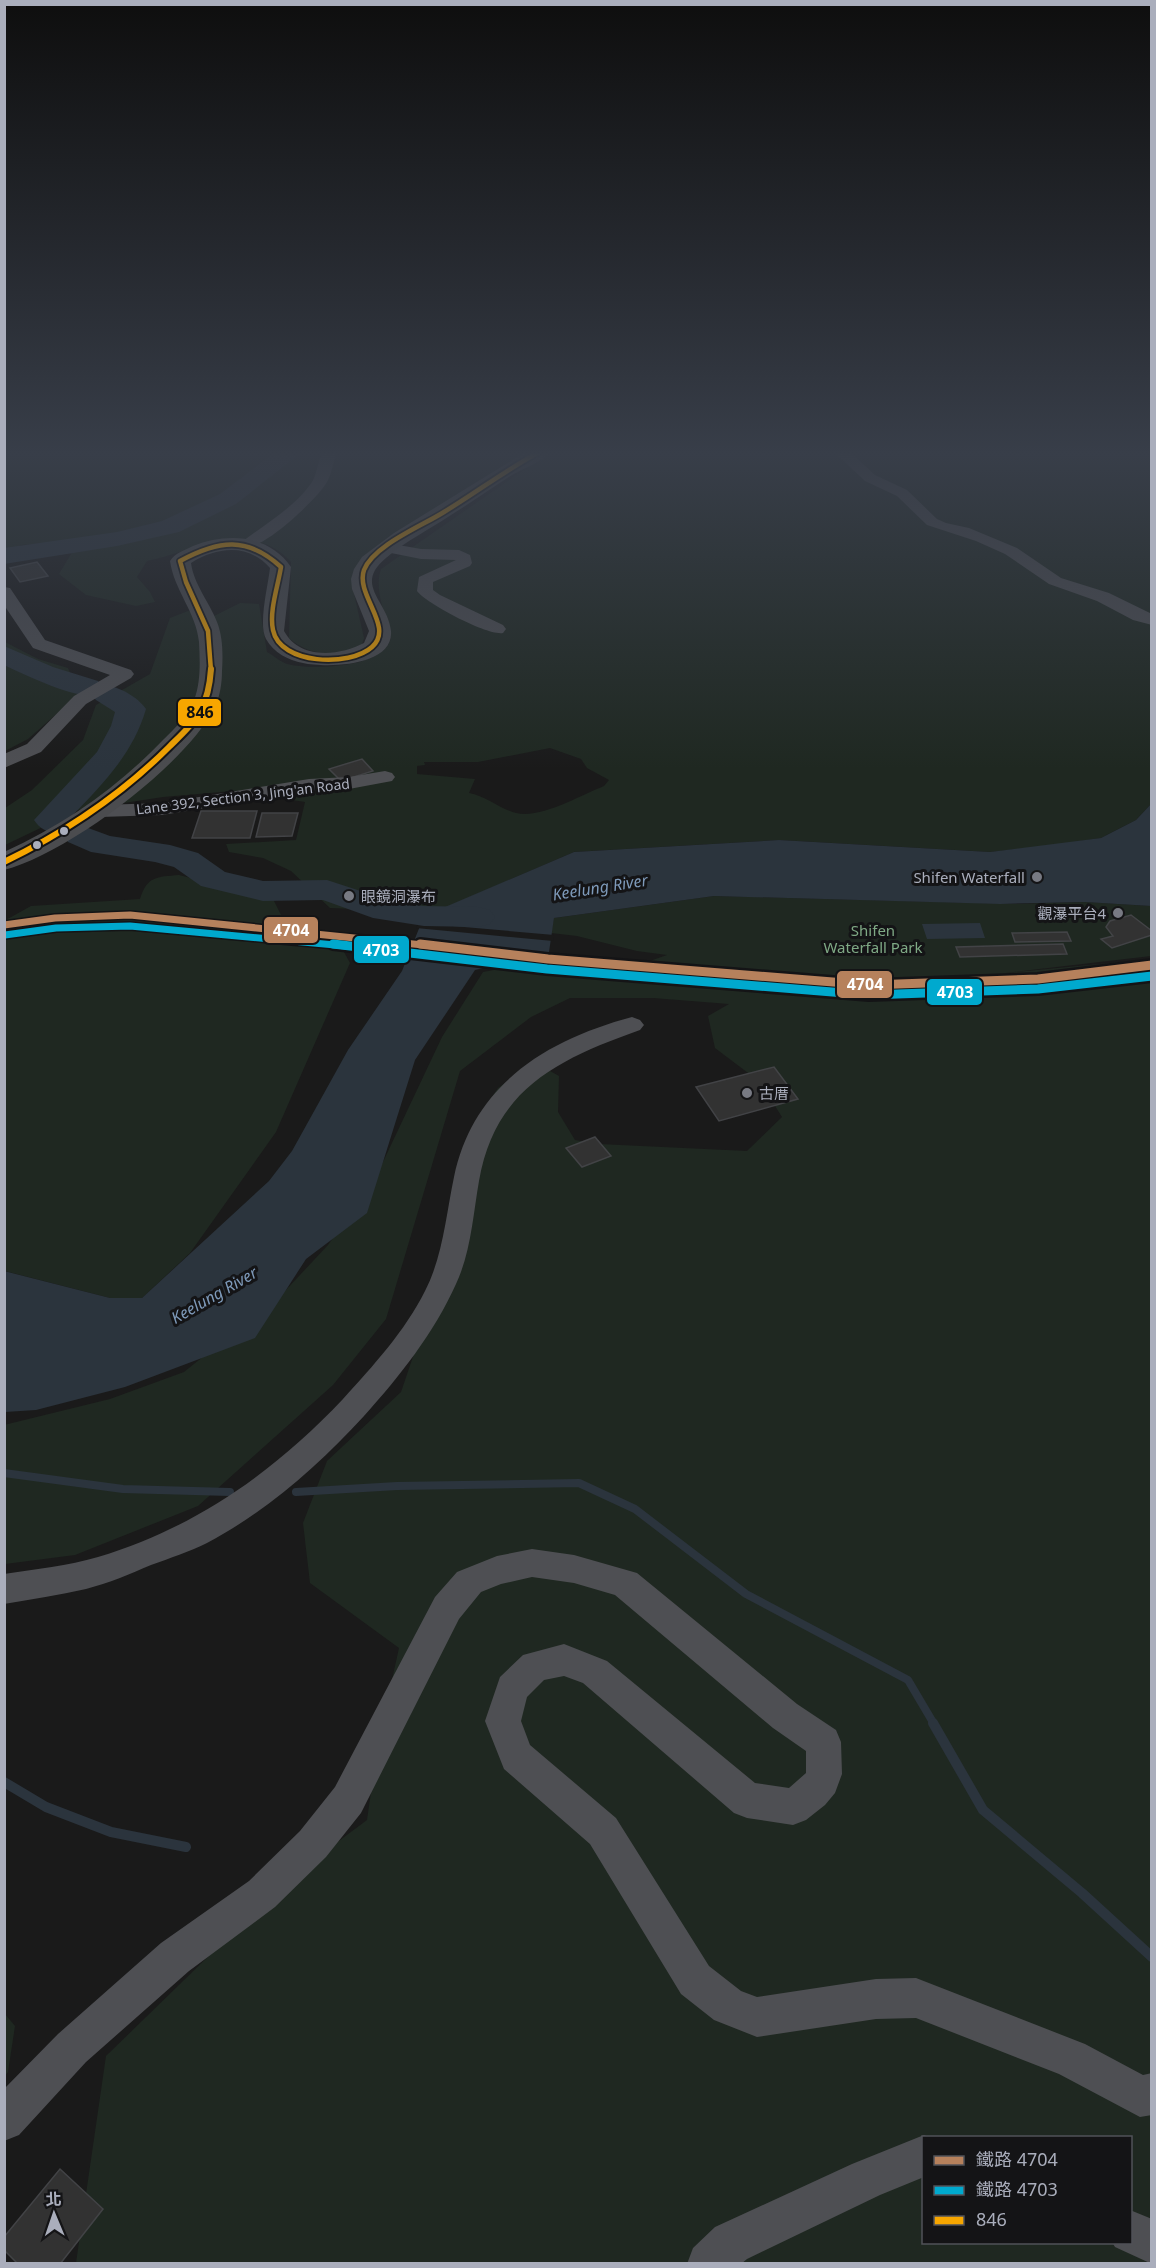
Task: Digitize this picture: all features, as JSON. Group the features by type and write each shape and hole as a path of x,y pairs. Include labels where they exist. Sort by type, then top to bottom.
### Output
{"main road":[{"path":"4,862 44,845 100,812 141,778 201,710 208,693 210,639 204,614 180,574 180,561 186,557"},
{"path":"272,557 281,567 273,631 276,641 284,649 297,656 327,659 362,653 373,647 379,639 380,625 367,603 360,580 363,569 377,557"}],"street":[{"path":"462,557 464,562 459,567 424,580 425,591 435,599 497,629"},
{"path":"1020,557 1055,581 1103,597 1139,616 1152,620"},
{"path":"4,592 39,644 125,674 80,700 34,748 4,762"},
{"name":"Lane 392, Section 3, Jing'an Road","path":"100,812 162,809 309,785 349,783 385,777"},
{"path":"4,1589 98,1571 195,1533 259,1495 322,1442 376,1383 415,1330 443,1282 455,1243 475,1144 488,1117 510,1088 532,1071 595,1039 632,1025"},
{"path":"4,2120 72,2048 175,1957 262,1893 313,1845 348,1800 447,1608 470,1582 497,1570 532,1563 574,1569 625,1583 785,1716 824,1742 826,1772 816,1791 793,1807 747,1800 595,1672 564,1660 535,1666 512,1688 503,1720 517,1757 603,1831 695,1980 728,2006 757,2017 876,1999 916,1998 1071,2058 1140,2096 1152,2094"},
{"path":"709,2264 731,2243 867,2179 922,2157"},
{"path":"1132,2232 1152,2242"}],"green space":[{"path":"69,557 163,557 147,561 137,577 155,602 136,606 86,595 59,574"},
{"path":"285,557 369,557 352,585 364,638 361,647 333,653 314,652 289,638 291,562"},
{"path":"399,557 1151,557 1151,804 1136,820 1101,838 990,852 779,840 574,852 435,912 330,908 291,871 263,858 229,852 226,844 296,840 305,802 233,791 163,797 78,810 5,845 5,808 32,790 83,740 96,705 150,674 170,618 188,611 214,616 240,603 259,604 267,652 285,663 298,666 347,665 377,655 387,647 391,636 380,596 381,569","holes":["550,748 581,759 587,768 609,780 604,786 573,800 537,813 526,814 510,811 469,793 475,779 417,774 417,766 425,765 424,762 478,762"]},
{"path":"5,642 38,659 68,668 79,694 28,739 5,751"},
{"path":"179,875 273,899 293,939 344,952 350,963 276,1132 190,1253 142,1298 110,1298 5,1271 4,921 31,906 140,899 146,886 154,879"},
{"name":"Shifen Waterfall Park","path":"714,896 1014,904 1085,902 1151,906 1151,956 1006,973 1151,959 1151,2263 76,2263 106,2056 288,1879 367,1820 378,1743 399,1648 310,1583 303,1523 327,1461 401,1392 436,1289 475,1122 498,1088 534,1062 559,1076 558,1112 575,1140 599,1144 747,1151 782,1117 760,1082 715,1048 708,1016 729,1004 653,998 570,998 531,1017 460,1071 386,1319 333,1385 198,1506 75,1555 5,1564 4,1425 110,1399 184,1372 285,1291 328,1245 374,1181 442,1037 483,972 563,957 647,962 667,955 637,951 577,936 551,933 554,918"},
{"path":"5,2014 15,2026 8,2072 5,2076"}],"water":[{"name":"Keelung River","path":"1151,804 1151,906 1085,902 1000,904 714,896 554,918 549,952 475,970 415,1060 367,1213 306,1259 255,1338 125,1387 36,1410 5,1412 4,1271 110,1298 142,1298 269,1181 292,1151 348,1050 402,971 424,916 574,852 779,840 990,852 1101,838 1136,820"},
{"path":"980,923 985,938 927,939 922,924"}],"pier":[{"path":"418,923 554,935 553,941 416,928"},
{"path":"411,940 545,956 527,960 409,947"}],"building":[{"path":"37,562 48,576 20,582 10,568"},
{"path":"362,759 373,771 341,781 329,769"},
{"path":"201,811 257,811 250,838 192,838"},
{"path":"262,813 298,813 292,836 256,837"},
{"path":"1131,915 1152,931 1152,935 1112,948 1101,939 1113,936 1106,927 1110,921"},
{"path":"1067,932 1071,941 1015,942 1012,933"},
{"path":"1063,944 1067,954 960,957 956,947"},
{"name":"古厝","path":"774,1067 798,1099 719,1121 696,1087"},
{"path":"595,1137 611,1156 582,1167 566,1148"},
{"path":"60,2169 103,2209 60,2264 18,2264 4,2250 4,2237"}],"waterway":[{"path":"4,654 43,673 88,687"},
{"path":"58,824 50,820 99,770 119,742 126,726 131,709 106,694"},
{"path":"80,835 103,845 158,852 186,860 213,879 263,891 327,890 385,911 424,916 478,917"},
{"path":"4,1473 123,1489 230,1492"},
{"path":"296,1492 397,1486 579,1483 635,1509 746,1594 908,1680 934,1724"},
{"path":"933,1723 983,1810 1082,1893 1152,1957"},
{"path":"4,1782 46,1807 111,1832 186,1847"}],"rail line":[{"name":"4704","path":"4,925 55,918 130,915 323,933 548,959 870,985 1038,979 1152,965"},
{"name":"4703","path":"5,935 56,928 130,926 322,943 547,969 869,995 1038,989 1152,976"}],"transit line":[{"name":"846","path":"4,862 73,825 114,796 153,763 187,729 199,713 210,679 210,642 205,621 182,572 180,561 188,557"},
{"name":"846","path":"270,557 281,567 273,625 278,643 288,651 301,656 333,660 363,653 373,647 378,639 377,620 362,580 364,570 374,557"}],"place":[{"name":"Shifen Waterfall","path":"1037,877"},
{"name":"眼鏡洞瀑布","path":"349,896"},
{"name":"觀瀑平台4","path":"1118,913"},
{"name":"古厝","path":"747,1093"}]}
